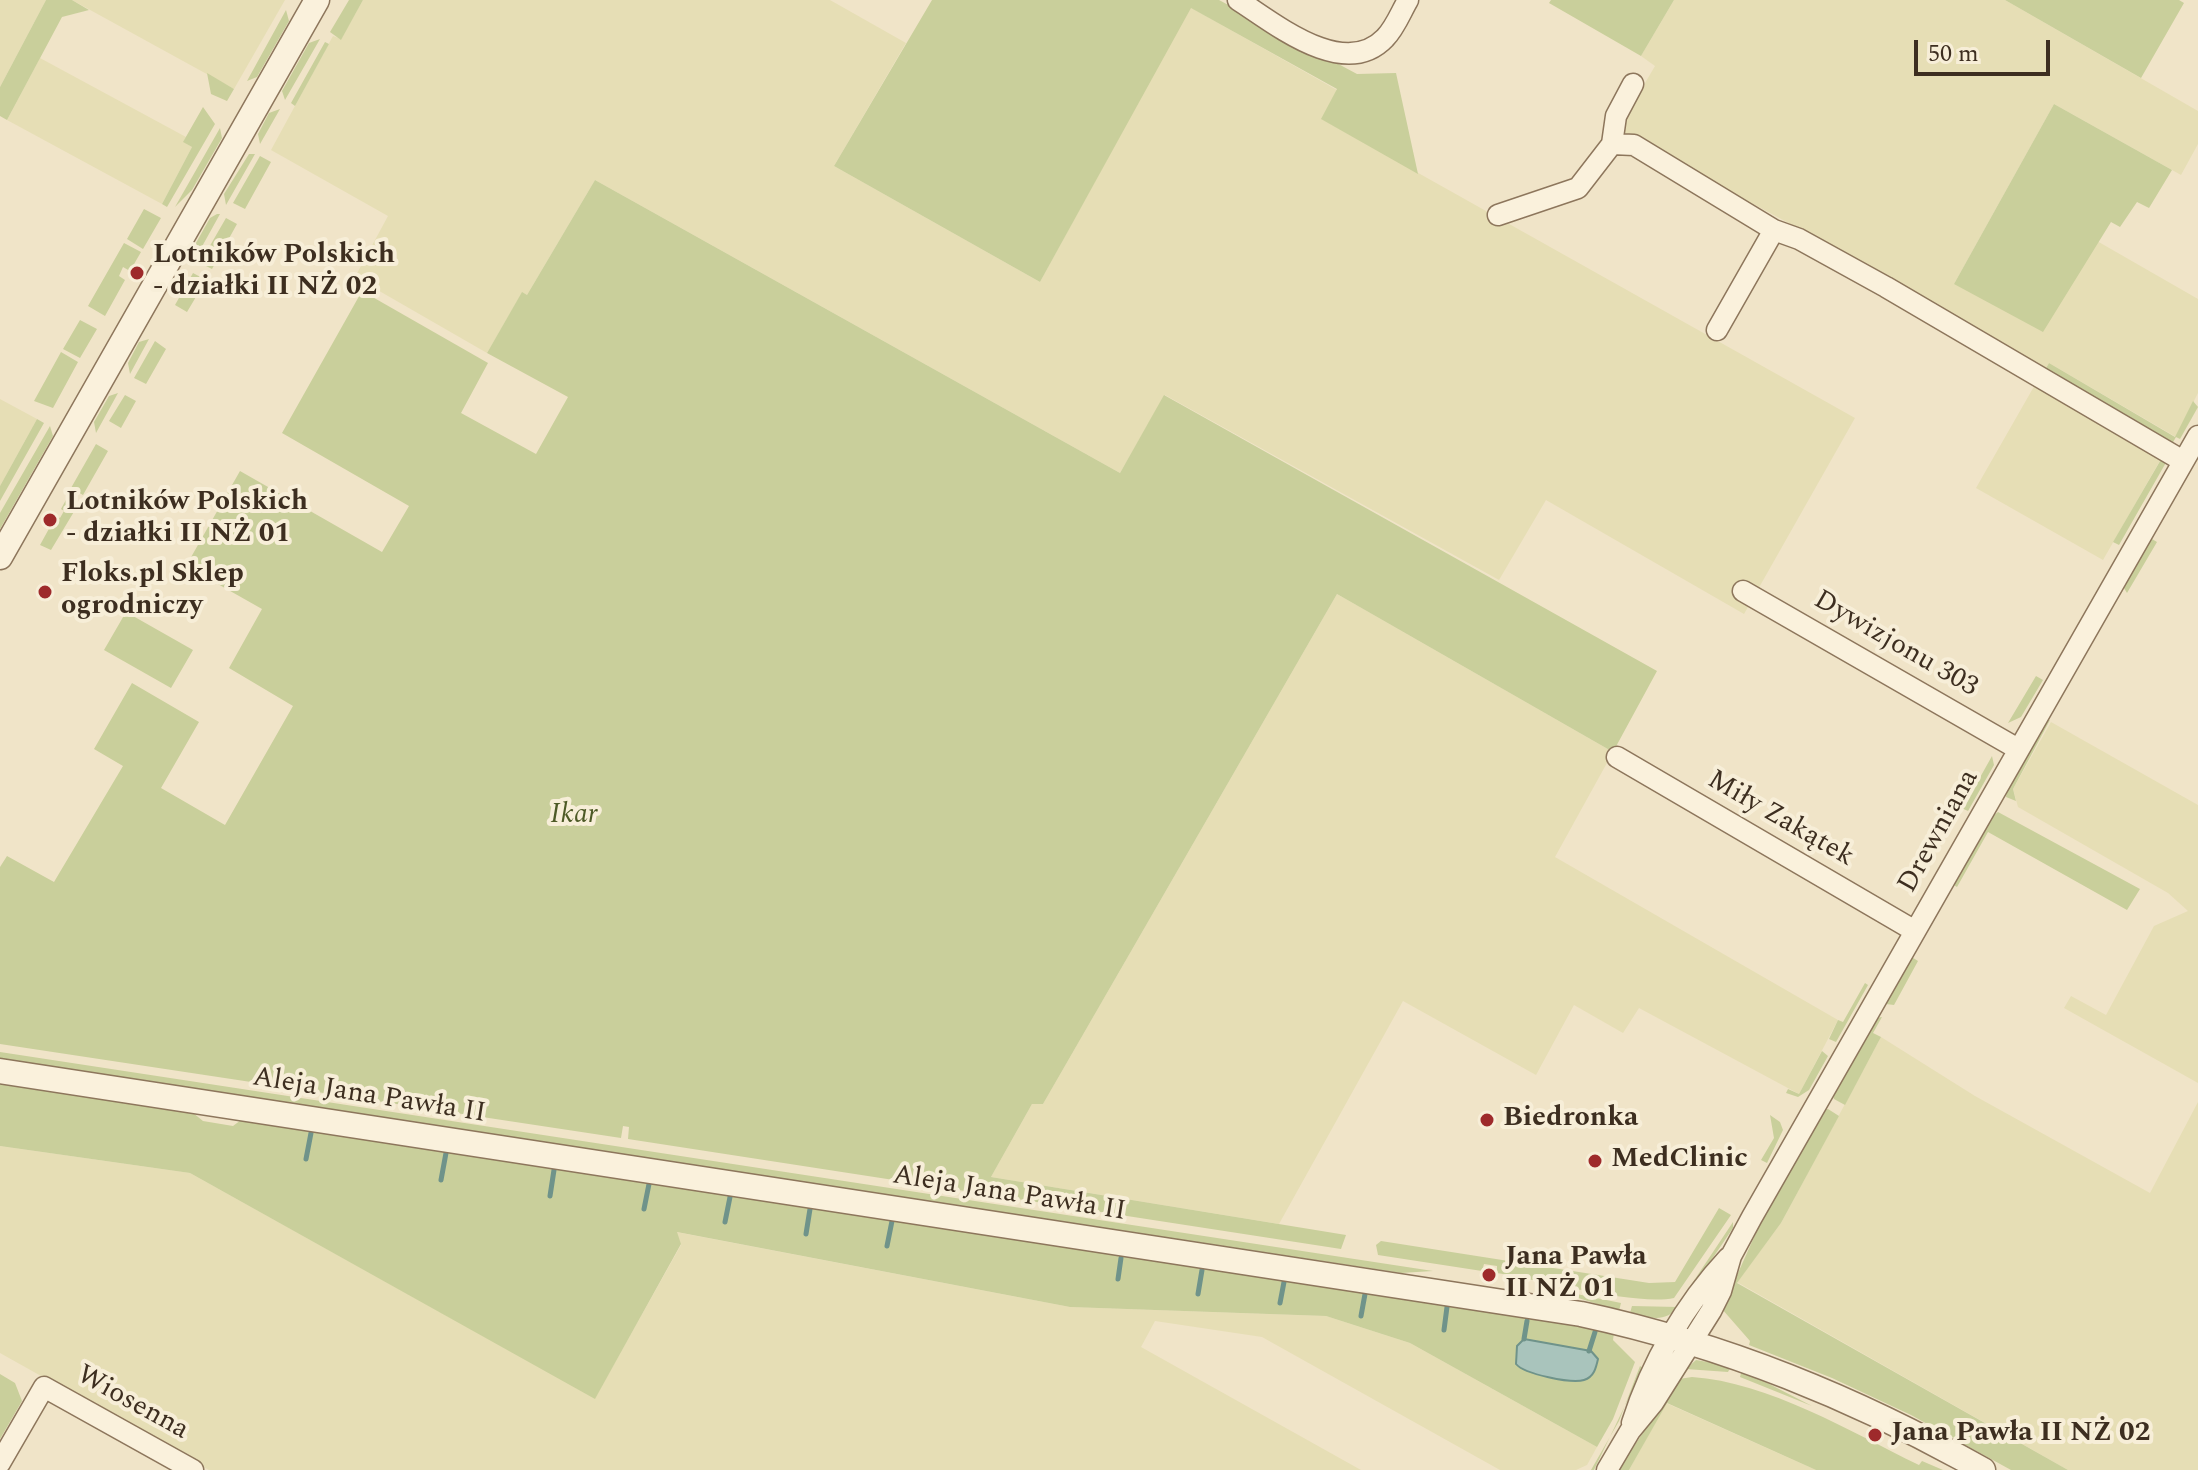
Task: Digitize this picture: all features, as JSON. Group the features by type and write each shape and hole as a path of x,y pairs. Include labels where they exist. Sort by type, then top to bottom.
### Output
{"street":[{"path":"0,557 317,0"},
{"path":"1238,0 1327,51 1343,53 1373,48 1386,37 1408,0"},
{"path":"1498,215 1578,188 1612,144 1616,116 1633,84"},
{"path":"1612,144 1634,145 1774,230 1799,239 1886,287 2183,461"},
{"path":"1717,330 1774,230"},
{"name":"Drewniana","path":"1607,1470 1630,1431 1641,1394 1682,1339 1706,1282 1731,1256 2198,436"},
{"name":"Dywizjonu 303","path":"1743,591 2018,749"},
{"name":"Miły Zakątek","path":"1617,757 1915,931"},
{"name":"Aleja Jana Pawła II","path":"0,1071 1524,1303 1682,1339 1767,1366 1836,1394 1983,1470"},
{"name":"Wiosenna","path":"0,1463 44,1387 193,1470"}],"shaded area":[{"path":"0,0 46,0 0,87"},
{"path":"72,0 285,0 234,89"},
{"path":"363,0 830,0 906,43 834,166 1040,282 1190,7 1337,90 1322,119 1855,418 1744,614 1546,500 1499,580 1165,395 1120,473 595,180 527,295 522,293 487,353 355,277 388,216 271,150 333,36 341,39"},
{"path":"1674,0 2005,0 2198,111 2198,144 2181,175 2054,104 1954,284 2097,241 2198,299 2198,393 2176,437 2049,363 2045,370 1798,228 1617,131 1655,66 1641,56"},
{"path":"40,58 186,137 184,142 192,147 162,204 7,120"},
{"path":"2036,383 2162,457 2103,560 1976,488"},
{"path":"0,399 37,419 0,486"},
{"path":"1337,594 1613,752 1555,857 1838,1020 1799,1094 1639,1008 1623,1033 1574,1005 1536,1075 1403,1001 1279,1224 991,1177 1032,1104 1043,1104"},
{"path":"2051,722 2198,805 2198,1083 2064,1008 2071,996 2106,1015 2154,926 2188,911 2168,893 2018,807 2013,789"},
{"path":"1881,1037 1975,1096 2150,1193 2198,1102 2198,1470 2068,1470 1737,1282 1781,1223"},
{"path":"0,1146 190,1173 595,1398 681,1245 676,1232 1070,1307 1326,1316 1410,1343 1597,1447 1587,1465 1576,1470 1500,1470 1262,1337 1155,1321 1141,1347 1361,1470 209,1470 0,1353"},
{"path":"1666,1403 1816,1470 1629,1470"}],"green space":[{"path":"46,0 72,0 89,10 62,17 7,120 0,116 0,87"},
{"path":"349,0 363,0 341,40 330,32"},
{"path":"932,0 1219,0 1357,74 1396,73 1418,174 1321,119 1337,89 1191,8 1040,282 834,166"},
{"path":"1551,0 1674,0 1641,56 1549,3"},
{"path":"2005,0 2179,0 2184,3 2141,78"},
{"path":"286,10 289,21 257,77 247,81"},
{"path":"320,39 285,100 282,91 309,43"},
{"path":"325,42 329,44 295,106 291,103"},
{"path":"207,73 234,89 227,101 211,94"},
{"path":"2054,104 2172,170 2149,208 2137,202 2120,227 2111,222 2043,332 1954,284"},
{"path":"203,107 215,124 167,207 162,204 192,147 183,142"},
{"path":"280,109 260,144 258,134 269,113"},
{"path":"220,128 222,138 192,190 175,207"},
{"path":"249,154 255,154 226,205 224,194"},
{"path":"260,156 271,162 245,209 233,203"},
{"name":"Ikar","path":"595,180 1120,473 1164,395 1657,671 1613,752 1337,594 1043,1104 1032,1104 991,1177 1346,1235 1341,1249 628,1139 629,1127 623,1126 621,1138 0,1044 0,867 7,856 54,882 123,766 94,749 132,683 199,722 161,788 225,825 293,706 229,668 262,609 186,566 240,471 382,552 409,506 282,433 362,291 488,363 461,413 536,454 568,397 487,353 522,292 527,295"},
{"path":"144,209 161,218 143,249 127,239"},
{"path":"220,214 194,261 192,250 210,218"},
{"path":"226,218 237,224 212,269 200,263"},
{"path":"124,243 141,252 130,271 123,267 119,276 125,280 105,316 88,306"},
{"path":"193,273 206,280 187,312 175,305"},
{"path":"80,320 97,329 80,358 63,349"},
{"path":"149,339 130,374 128,363 139,342"},
{"path":"155,341 166,349 146,384 134,378"},
{"path":"61,352 78,362 53,408 34,401"},
{"path":"2049,363 2175,437 2193,401 2198,407 2180,439 2176,437 2172,444 2045,370"},
{"path":"118,393 96,433 94,422 109,396"},
{"path":"125,395 136,401 121,428 109,421"},
{"path":"37,419 44,423 0,501 0,486"},
{"path":"50,426 53,436 0,529 0,513"},
{"path":"96,444 108,451 83,495 71,488"},
{"path":"2163,456 2168,459 2119,545 2113,542"},
{"path":"67,498 78,505 51,550 40,545 56,516 60,518"},
{"path":"2152,539 2157,542 2127,593 2122,585 2147,541"},
{"path":"126,612 193,650 171,688 104,650"},
{"path":"2036,676 2043,680 2021,717 2008,723"},
{"path":"2050,720 2013,789 2016,801 2006,797 2008,784 2044,722"},
{"path":"1992,756 1994,765 1968,811 1959,807 1964,806"},
{"path":"1998,812 2140,889 2127,910 1988,832 1957,887 1952,884 1988,820"},
{"path":"1910,956 1918,961 1894,1005 1886,1004"},
{"path":"1865,983 1868,985 1836,1042 1829,1039 1838,1020 1843,1022"},
{"path":"1882,1017 1873,1033 1881,1037 1845,1105 1834,1099 1832,1093 1875,1018"},
{"path":"1822,1051 1828,1056 1809,1090 1798,1097 1786,1093 1788,1089 1799,1094"},
{"path":"0,1052 1433,1271 1401,1273 0,1060"},
{"path":"0,1084 192,1112 203,1121 233,1126 241,1120 1536,1319 1614,1333 1613,1340 1635,1362 1613,1419 1597,1447 1410,1343 1326,1316 1070,1307 677,1232 681,1244 595,1399 190,1173 0,1146"},
{"path":"1828,1109 1839,1116 1781,1223 1737,1283 2068,1470 2011,1470 1911,1415 1832,1378 1749,1345 1750,1341 1722,1309 1767,1208 1822,1110"},
{"path":"1770,1115 1780,1122 1783,1130 1767,1163 1761,1160 1774,1138"},
{"path":"1719,1208 1731,1215 1674,1298 1657,1300 1587,1291 1497,1273 1497,1266 1484,1264 1482,1271 1378,1255 1376,1245 1381,1241 1649,1283 1675,1282"},
{"path":"1733,1222 1733,1228 1685,1299 1683,1297"},
{"path":"1547,1288 1621,1303 1619,1311"},
{"path":"1632,1306 1678,1307 1668,1316 1656,1318 1630,1313"},
{"path":"1696,1360 1731,1366 1728,1372 1686,1369"},
{"path":"1640,1366 1643,1368 1625,1406"},
{"path":"1742,1370 1812,1406 1740,1377"},
{"path":"0,1374 15,1383 22,1401 0,1439"},
{"path":"1692,1377 1750,1388 1779,1398 1919,1465 1922,1461 1943,1470 1816,1470 1667,1403 1629,1470 1618,1470 1679,1379"},
{"path":"1610,1437 1594,1470 1591,1470"}],"water":[{"path":"1524,1339 1591,1351 1598,1359 1595,1369 1590,1377 1578,1381 1528,1371 1516,1364 1517,1346"}],"waterway":[{"path":"306,1159 311,1133"},
{"path":"441,1180 446,1153"},
{"path":"550,1196 554,1170"},
{"path":"644,1209 649,1184"},
{"path":"725,1222 730,1197"},
{"path":"806,1234 810,1209"},
{"path":"887,1246 892,1221"},
{"path":"1118,1279 1121,1258"},
{"path":"1198,1294 1202,1270"},
{"path":"1280,1303 1284,1282"},
{"path":"1361,1316 1365,1294"},
{"path":"1444,1330 1447,1307"},
{"path":"1524,1339 1527,1321"},
{"path":"1589,1351 1595,1332"}],"place":[{"name":"Lotników Polskich - działki II NŻ 02","path":"137,273"},
{"name":"Lotników Polskich - działki II NŻ 01","path":"50,520"},
{"name":"Floks.pl Sklep ogrodniczy","path":"45,592"},
{"name":"Biedronka","path":"1487,1120"},
{"name":"MedClinic","path":"1595,1161"},
{"name":"Jana Pawła II NŻ 01","path":"1489,1275"},
{"name":"Jana Pawła II NŻ 02","path":"1875,1435"}]}
